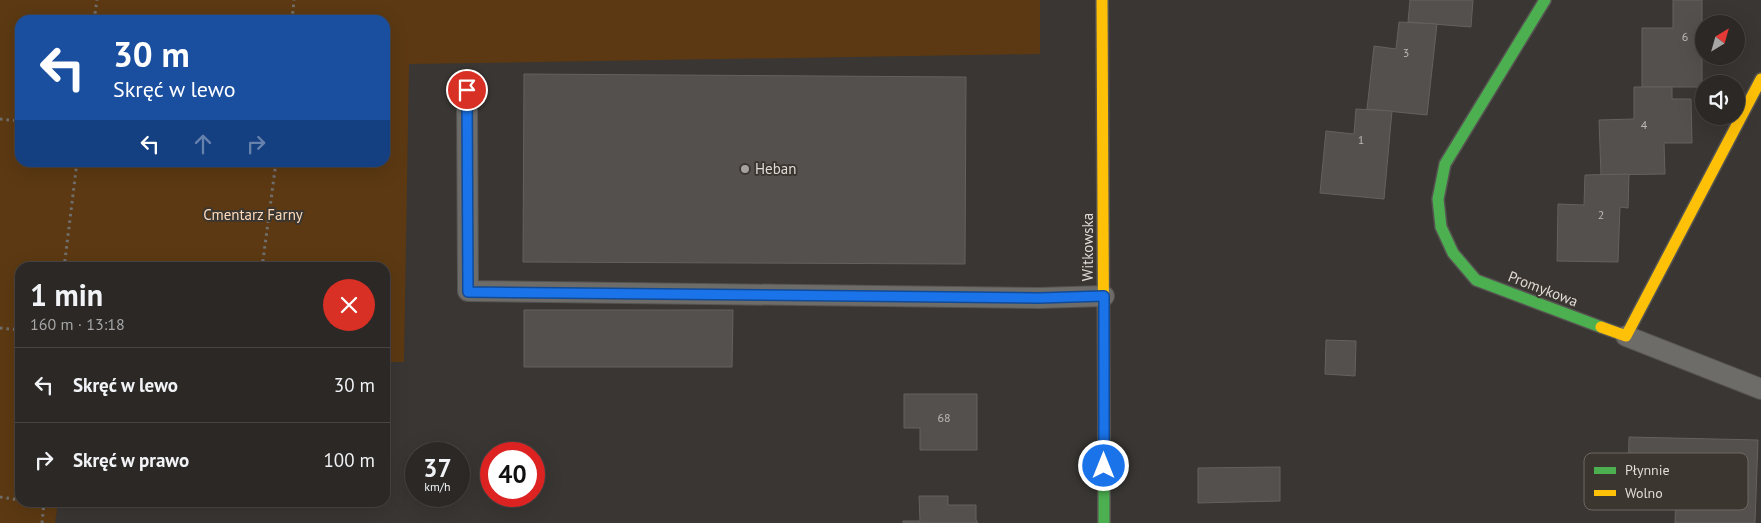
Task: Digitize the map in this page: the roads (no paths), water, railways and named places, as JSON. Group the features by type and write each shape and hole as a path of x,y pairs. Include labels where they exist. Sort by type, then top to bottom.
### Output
{"street":[{"name":"Witkowska","path":"1102,0 1104,523"},
{"name":"Promykowa","path":"1545,0 1446,164 1439,189 1439,220 1446,244 1460,264 1476,280 1626,336"},
{"path":"1626,336 1761,79"}],"lane":[{"path":"467,90 468,292 1039,298 1104,296"},
{"path":"1626,336 1761,389"}],"place":[{"name":"Heban","path":"745,169"}],"park label":[{"name":"Cmentarz Farny","path":"253,215"}]}
